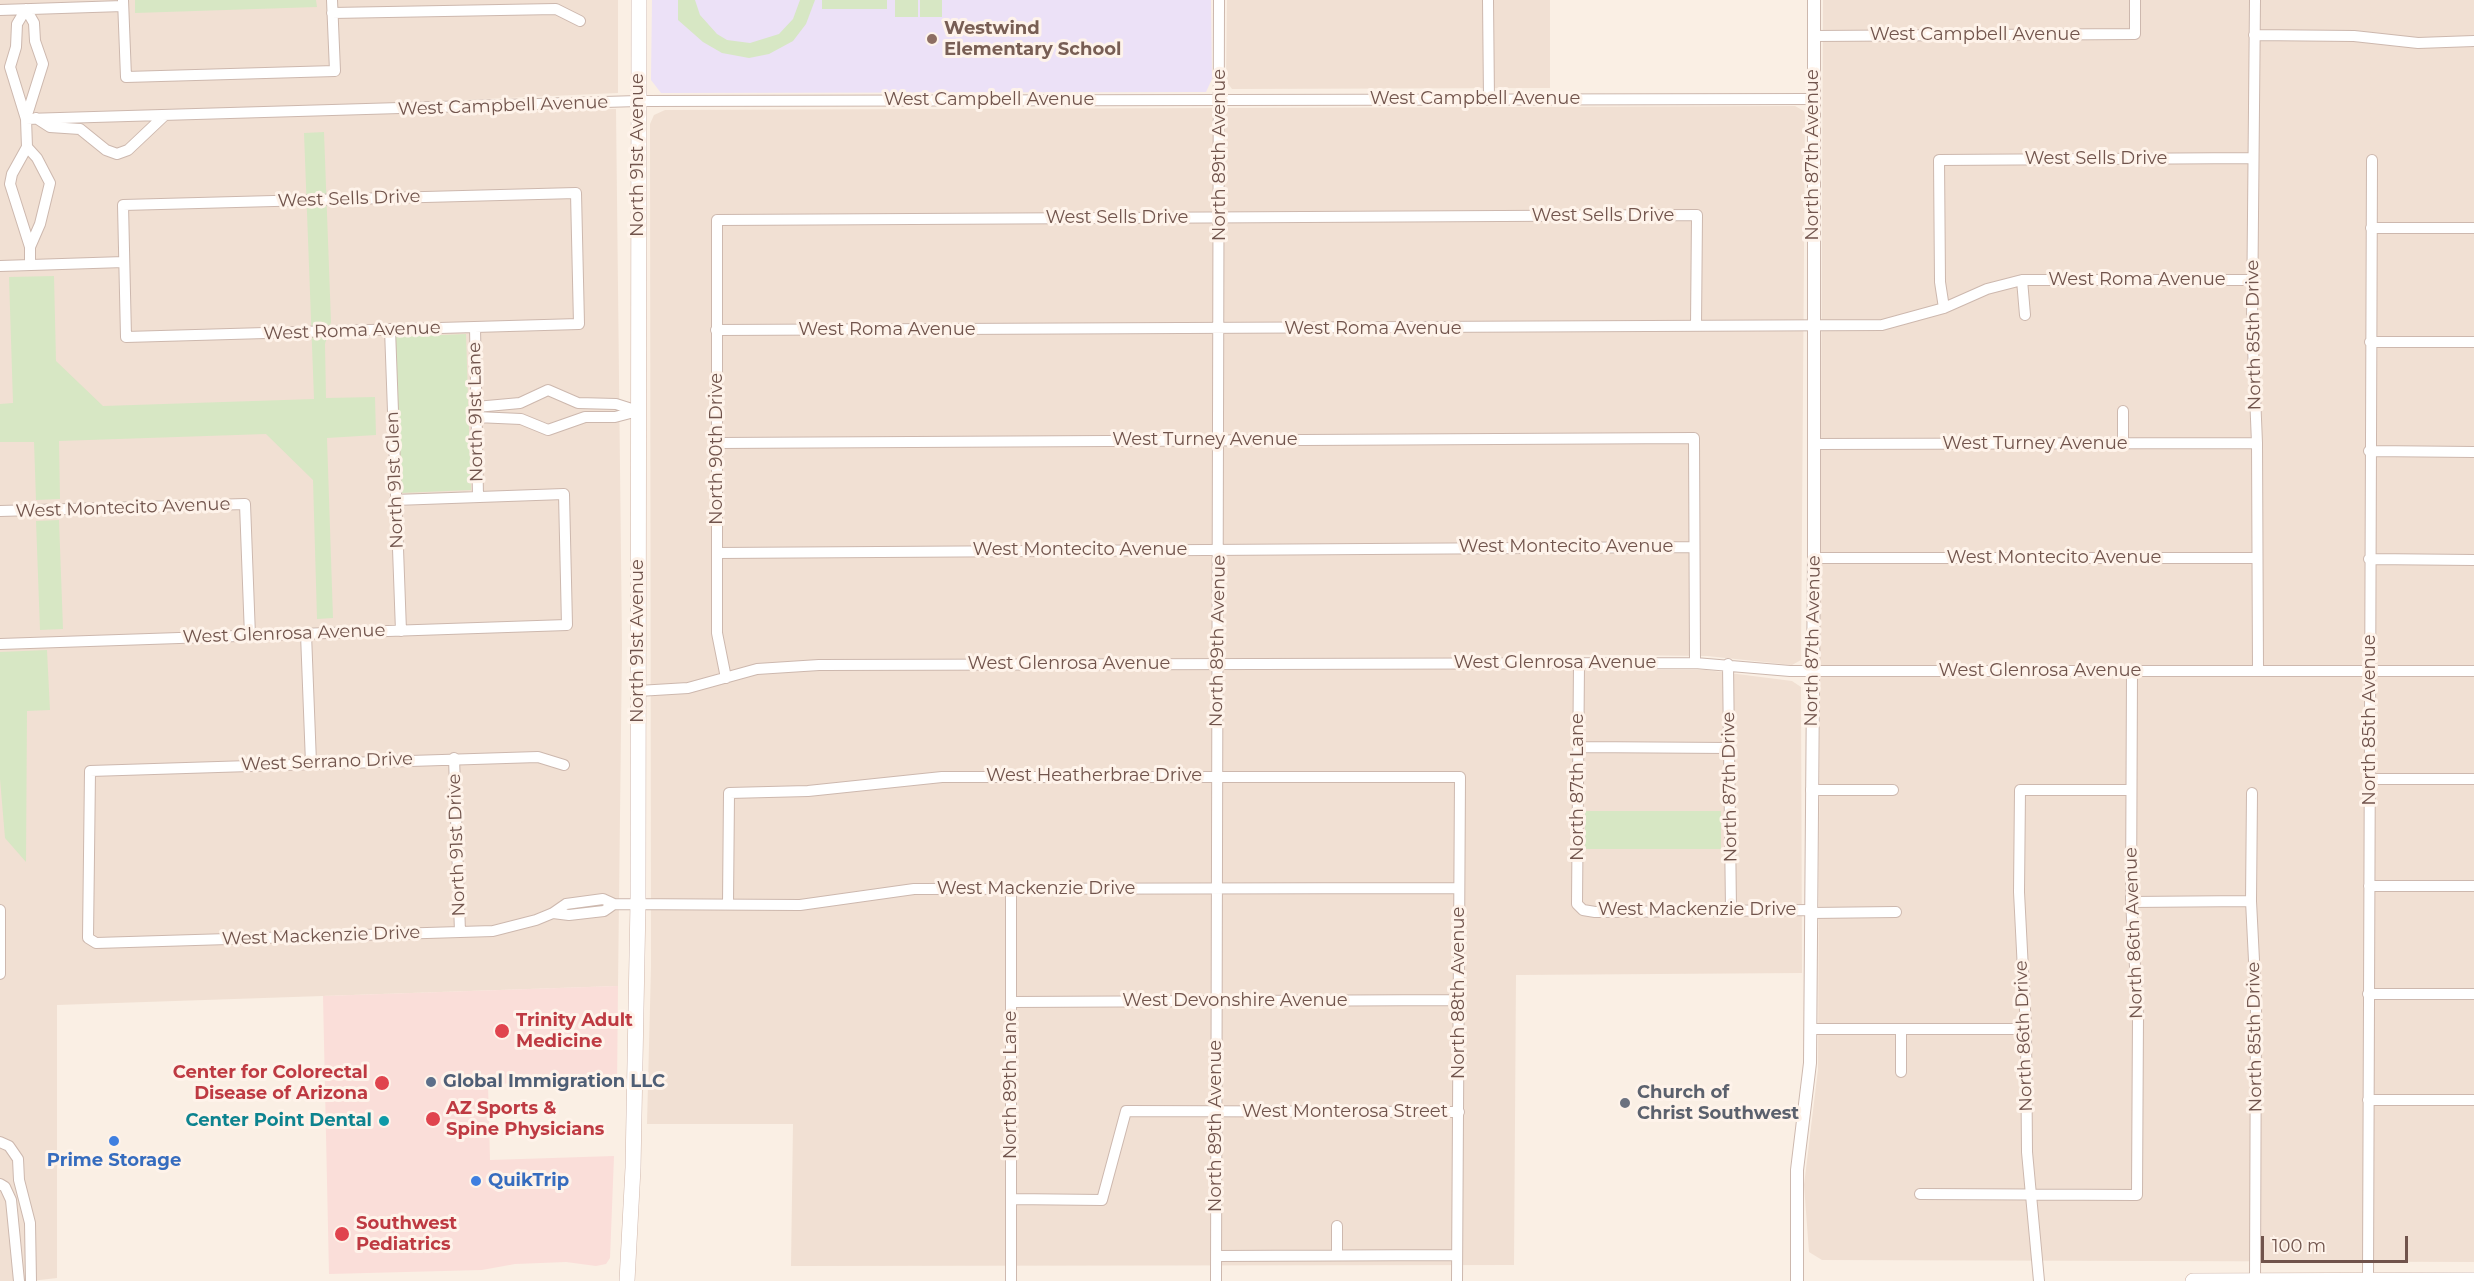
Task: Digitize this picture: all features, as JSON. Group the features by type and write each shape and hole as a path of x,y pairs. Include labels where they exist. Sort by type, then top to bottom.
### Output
{"main road":[{"name":"North 91st Avenue","path":"627,1281 633,1168 638,903 639,0"},
{"path":"2193,1281 2474,1280"}],"street":[{"path":"0,10 123,3 126,77 335,71 332,0"},
{"name":"North 89th Avenue","path":"1216,1281 1215,776 1220,549 1219,0"},
{"path":"1488,0 1490,99"},
{"name":"North 87th Avenue","path":"1797,1281 1797,1170 1809,1084 1810,1029 1814,558 1812,327 1814,0"},
{"name":"West Campbell Avenue","path":"1814,36 2135,34 2135,0"},
{"name":"North 85th Drive","path":"2255,0 2252,280 2257,443 2258,670"},
{"path":"332,13 459,5 556,9 580,21"},
{"path":"26,9 33,23 35,41 43,64 27,147 12,174 10,184 30,247 30,265"},
{"path":"26,9 17,24 16,46 10,60 31,119 50,127 80,129 111,153 122,153 164,116"},
{"path":"2254,35 2354,36 2418,43 2474,41"},
{"name":"West Campbell Avenue","path":"31,119 638,101 1814,99"},
{"path":"97,142 99,124 106,117"},
{"path":"27,147 38,158 50,183 40,224 30,247"},
{"name":"West Sells Drive","path":"1944,308 1940,282 1939,160 2253,158"},
{"name":"North 85th Avenue","path":"2372,160 2368,1100 2373,1280"},
{"name":"West Sells Drive","path":"124,261 123,205 576,193 579,324"},
{"name":"West Sells Drive","path":"717,220 1697,215 1696,326"},
{"name":"North 90th Drive","path":"717,220 717,633 726,678"},
{"path":"2371,228 2474,228"},
{"path":"0,266 124,261"},
{"name":"West Roma Avenue","path":"124,261 126,337 579,324"},
{"name":"West Roma Avenue","path":"716,330 1882,326 1944,308 1987,289 2022,280 2252,280"},
{"name":"West Roma Avenue","path":"2022,280 2025,315"},
{"name":"North 91st Lane","path":"475,327 478,497"},
{"name":"North 91st Glen","path":"390,329 400,631"},
{"path":"2370,342 2474,342"},
{"path":"476,412 527,400 548,390 578,403 616,404 638,411"},
{"path":"527,400 526,408 530,423"},
{"path":"476,412 521,419 548,430 574,419 615,417 638,411"},
{"path":"2123,411 2123,444"},
{"name":"West Turney Avenue","path":"717,443 1694,438 1694,547"},
{"name":"West Turney Avenue","path":"1814,444 2257,443"},
{"path":"2369,451 2474,452"},
{"name":"West Glenrosa Avenue","path":"0,644 567,625 564,494 478,497"},
{"path":"395,500 478,497"},
{"name":"West Montecito Avenue","path":"0,511 245,504 250,636"},
{"path":"1694,547 1695,663"},
{"name":"West Montecito Avenue","path":"717,553 1694,547"},
{"name":"West Montecito Avenue","path":"1814,558 2258,558"},
{"path":"2369,559 2474,560"},
{"path":"306,634 311,763"},
{"name":"North 87th Lane","path":"1579,663 1577,904 1582,909"},
{"name":"West Glenrosa Avenue","path":"638,691 688,688 773,667 819,665 1695,663 1813,672 2474,671"},
{"name":"North 87th Drive","path":"1728,664 1731,910"},
{"name":"North 86th Avenue","path":"2030,1193 2137,1194 2138,1015 2131,902 2132,670"},
{"path":"1578,747 1730,748"},
{"name":"West Serrano Drive","path":"88,938 90,771 454,758 538,757 564,765"},
{"name":"North 91st Drive","path":"454,758 460,932"},
{"name":"West Heatherbrae Drive","path":"728,904 729,793 808,791 942,777 1460,777"},
{"name":"North 88th Avenue","path":"1457,1281 1460,777"},
{"path":"2370,778 2474,779"},
{"path":"1811,790 1893,790"},
{"name":"North 86th Drive","path":"2039,1281 2030,1193 2026,1029 2019,892 2020,790 2131,790"},
{"name":"North 85th Drive","path":"2252,793 2251,901 2256,1000 2255,1281"},
{"path":"2368,886 2474,886"},
{"name":"West Mackenzie Drive","path":"88,938 96,943 493,931 553,913 569,915 604,911 614,904 800,905 914,889 1459,888"},
{"name":"North 89th Lane","path":"1011,890 1011,1281"},
{"path":"2131,902 2251,901"},
{"name":"West Mackenzie Drive","path":"1582,909 1595,912 1731,910 1896,912"},
{"path":"0,910 0,974"},
{"path":"2368,994 2474,994"},
{"name":"West Devonshire Avenue","path":"1011,1002 1459,1000"},
{"path":"1810,1029 2026,1029"},
{"path":"1900,1072 1901,1029"},
{"path":"2368,1100 2474,1100"},
{"name":"West Monterosa Street","path":"1011,1199 1102,1200 1126,1111 1459,1112"},
{"path":"0,1142 9,1146 18,1159 19,1180 30,1223 30,1281"},
{"path":"0,1184 5,1188 11,1200 19,1281"},
{"path":"1920,1194 2030,1193"},
{"path":"1337,1226 1337,1255"},
{"path":"1216,1256 1457,1255"}],"shaded area":[{"path":"0,0 618,0 618,93 43,119 616,109 622,646 618,986 57,1005 57,1278 31,1281 0,1281"},
{"name":"Westwind Elementary School","path":"652,0 1211,0 1212,79 1206,92 661,93 651,80"},
{"path":"1227,0 1550,0 1550,88 1232,89 1226,81"},
{"path":"1823,0 2474,0 2474,1262 1822,1260 1809,1252 1804,1185 1818,1069"},
{"path":"1795,106 1804,111 1805,115 1801,660 1792,665 1707,656 1518,654 1519,670 1706,670 1792,681 1801,687 1802,973 1516,975 1514,1265 791,1266 793,1124 647,1124 651,967 650,124 654,115 665,110"},
{"path":"618,986 617,1087 595,1087 573,1082 488,1084 490,1160 614,1156 610,1258 606,1264 596,1266 566,1262 515,1264 482,1270 329,1274 323,996"}],"green space":[{"path":"135,0 316,0 317,7 135,13"},
{"path":"678,0 695,0 700,15 717,34 727,40 750,43 779,34 793,19 800,0 815,0 806,24 793,41 769,54 749,58 722,53 703,42 678,20"},
{"path":"822,0 887,0 887,9 822,9"},
{"path":"895,0 918,0 918,17 895,17"},
{"path":"920,0 942,0 942,17 920,17"},
{"path":"324,132 331,322 325,344 326,398 375,397 376,435 327,438 333,618 317,619 313,480 266,434 59,441 60,499 36,500 34,442 0,442 0,404 13,403 9,277 54,276 56,361 103,406 314,399 304,133"},
{"path":"466,334 471,490 401,493 395,337"},
{"path":"59,520 63,629 40,630 36,521"},
{"path":"47,650 50,710 27,711 26,862 5,838 0,779 0,652"},
{"path":"1585,811 1721,811 1721,849 1585,849"}],"place":[{"name":"Westwind Elementary School","path":"932,39"},
{"name":"Trinity Adult Medicine","path":"502,1031"},
{"name":"Global Immigration LLC","path":"431,1082"},
{"name":"Center for Colorectal Disease of Arizona","path":"382,1083"},
{"name":"Church of Christ Southwest","path":"1625,1103"},
{"name":"AZ Sports & Spine Physicians","path":"433,1119"},
{"name":"Center Point Dental","path":"384,1121"},
{"name":"Prime Storage","path":"114,1141"},
{"name":"QuikTrip","path":"476,1181"},
{"name":"Southwest Pediatrics","path":"342,1234"}]}
